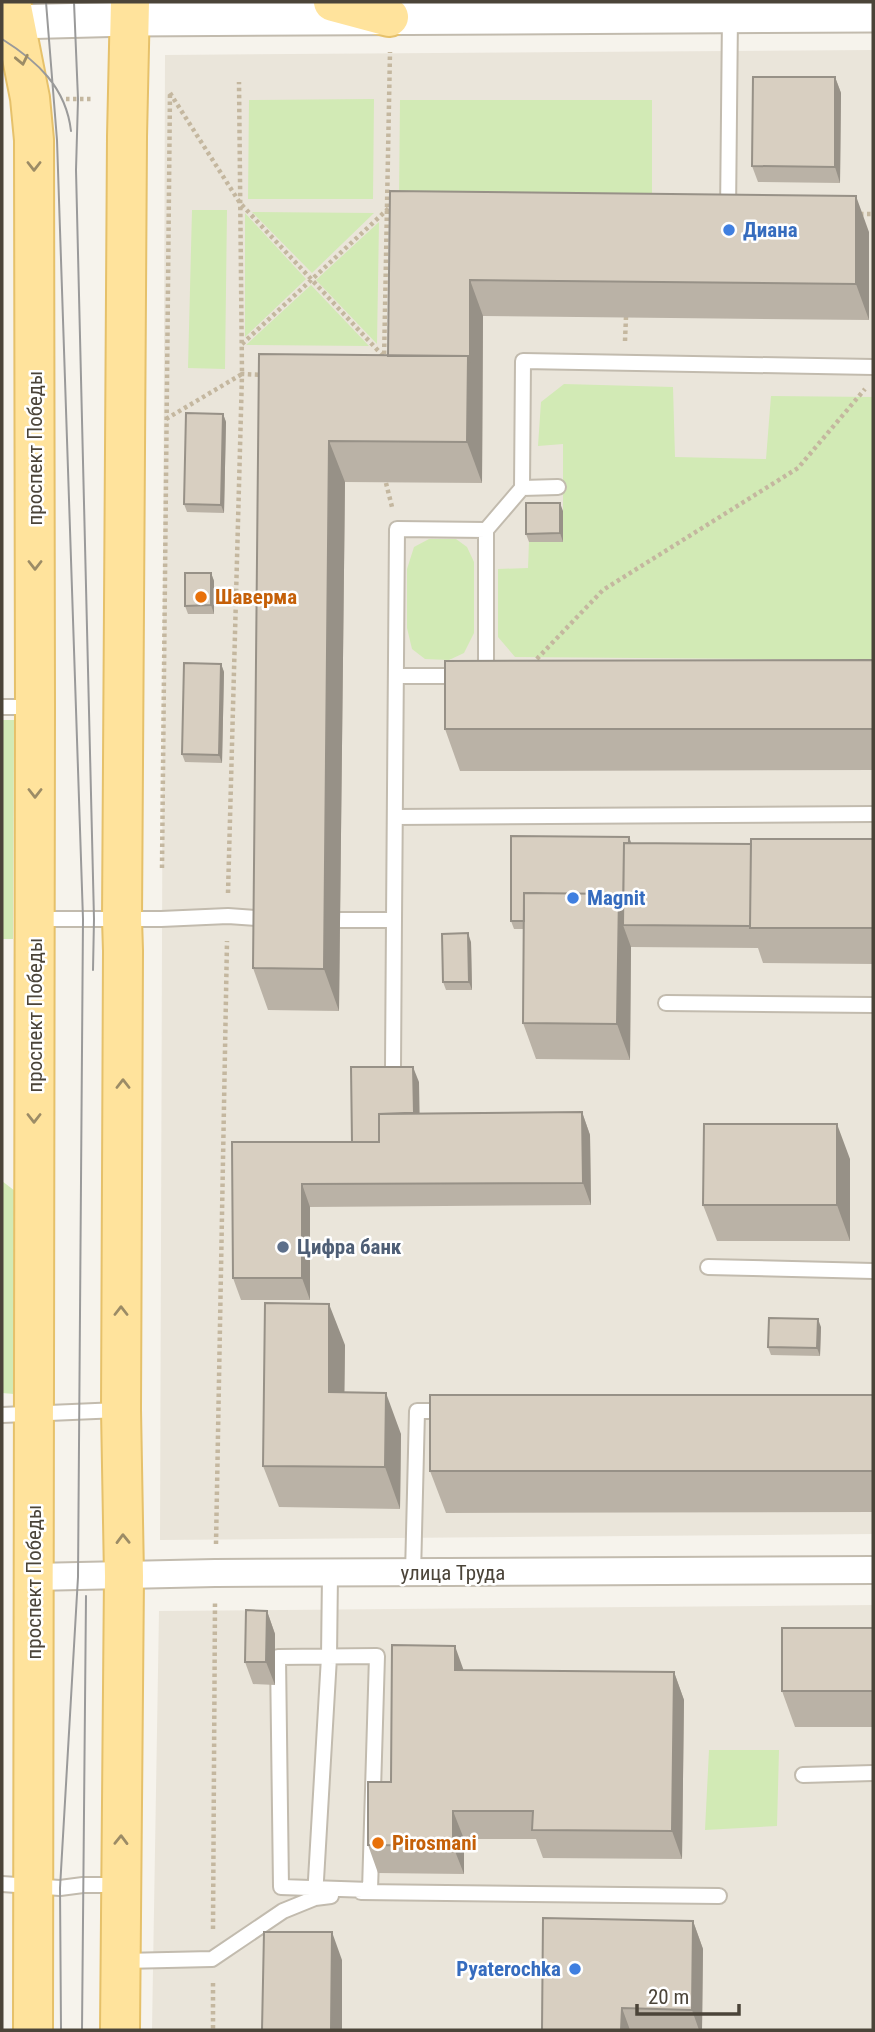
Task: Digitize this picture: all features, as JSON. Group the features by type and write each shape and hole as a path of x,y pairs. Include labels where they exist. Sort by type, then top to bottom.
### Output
{"main road":[{"path":"333,2 389,17"},
{"path":"120,2030 124,1576 121,1410 122,919 127,99 130,11"},
{"name":"проспект Победы","path":"12,12 30,98 34,154 19,707 35,919 18,1415 34,1577 18,1885 33,2030"}],"street":[{"path":"12,12 130,11 389,17 730,15 771,8 873,15"},
{"name":"улица Труда","path":"34,1577 215,1573 873,1570"}],"lane":[{"path":"728,213 730,15"},
{"path":"397,676 492,675 486,530 522,488 523,361 873,367"},
{"path":"522,488 558,487"},
{"path":"393,1068 397,529 486,530"},
{"path":"395,817 873,814"},
{"path":"35,919 228,916 269,919"},
{"path":"340,919 394,920"},
{"path":"666,1003 873,1005"},
{"path":"708,1267 873,1271"},
{"path":"18,1415 121,1410"},
{"path":"413,1573 417,1411 458,1411"},
{"path":"316,1894 329,1657 330,1574"},
{"path":"370,1891 377,1656 278,1657 281,1887 316,1894 370,1891 719,1896"},
{"path":"803,1775 873,1773"},
{"path":"18,1885 60,1888 121,1885"},
{"path":"122,1961 212,1959 283,1911 316,1894"}],"path":[{"path":"384,366 389,17"},
{"path":"213,2030 215,1573 242,374 239,82"},
{"path":"30,98 127,99 170,92"},
{"path":"170,92 240,204 384,357"},
{"path":"161,919 170,92"},
{"path":"242,344 388,208 401,208"},
{"path":"847,214 873,214"},
{"path":"166,419 242,374 268,375"},
{"path":"524,672 603,590 798,468 873,380"}],"shaded area":[{"path":"873,50 873,1534 160,1540 165,55"},
{"path":"873,1605 873,2030 152,2030 159,1611"}],"green space":[{"path":"374,99 373,199 248,199 249,100"},
{"path":"400,100 652,100 652,203 399,199"},
{"path":"192,210 227,210 225,369 188,368"},
{"path":"252,212 374,213 312,273"},
{"path":"245,213 306,279 245,337"},
{"path":"379,222 377,344 316,280"},
{"path":"311,285 369,346 246,345"},
{"path":"564,384 673,387 675,457 766,459 771,396 873,397 873,657 870,660 515,657 498,637 498,569 528,568 529,542 563,541 563,444 538,446 541,402"},
{"path":"429,539 456,539 467,547 474,562 474,633 464,653 449,660 425,659 412,649 407,628 407,569 414,547"},
{"path":"2,720 14,720 13,939 2,939"},
{"path":"2,1181 15,1191 14,1394 2,1393"},
{"path":"709,1750 779,1750 777,1826 705,1830"}],"building":[{"path":"753,77 835,77 835,167 752,166"},
{"path":"390,191 856,196 856,284 470,280 470,362 468,356 388,356"},
{"path":"259,354 468,356 467,442 329,441 324,969 253,968"},
{"path":"186,413 223,414 221,505 184,504"},
{"path":"526,503 560,503 560,533 526,534"},
{"name":"Шаверма","path":"185,573 211,573 211,605 185,606"},
{"path":"873,660 873,729 445,729 445,661"},
{"path":"184,663 221,664 219,755 182,754"},
{"path":"511,836 629,837 629,843 624,843 623,907 619,894 524,893 524,921 511,921"},
{"path":"751,839 873,839 873,928 750,928"},
{"path":"624,843 751,844 750,926 623,925"},
{"path":"524,893 619,894 617,1024 523,1023"},
{"path":"468,933 469,982 443,982 442,934"},
{"path":"351,1067 413,1067 414,1113 379,1114 379,1142 352,1142"},
{"path":"582,1112 583,1183 302,1184 302,1278 233,1278 232,1142 379,1142 379,1114"},
{"path":"704,1124 837,1124 837,1205 703,1205"},
{"path":"265,1303 329,1304 329,1392 386,1393 385,1467 263,1466"},
{"path":"769,1318 818,1319 817,1348 768,1347"},
{"path":"430,1395 873,1395 873,1471 430,1471"},
{"path":"246,1610 267,1611 266,1662 245,1662"},
{"path":"782,1628 873,1628 873,1691 782,1691"},
{"path":"392,1645 455,1646 455,1670 674,1672 672,1831 532,1830 533,1811 453,1811 453,1846 368,1845 368,1782 391,1782"},
{"path":"543,1918 693,1921 692,2010 622,2008 621,2030 542,2030"},
{"path":"264,1932 332,1932 331,2030 262,2030"}],"tram line":[{"path":"46,2 57,140 83,919 78,1577 60,1888 61,2030"},
{"path":"74,2 93,970"},
{"path":"2,39 27,56 48,77 63,101 71,131"},
{"path":"82,2030 86,1596"}],"place":[{"name":"Диана","path":"729,230"},
{"name":"Шаверма","path":"201,597"},
{"name":"Magnit","path":"573,898"},
{"name":"Цифра банк","path":"283,1247"},
{"name":"Pirosmani","path":"378,1843"},
{"name":"Pyaterochka","path":"575,1969"}]}
